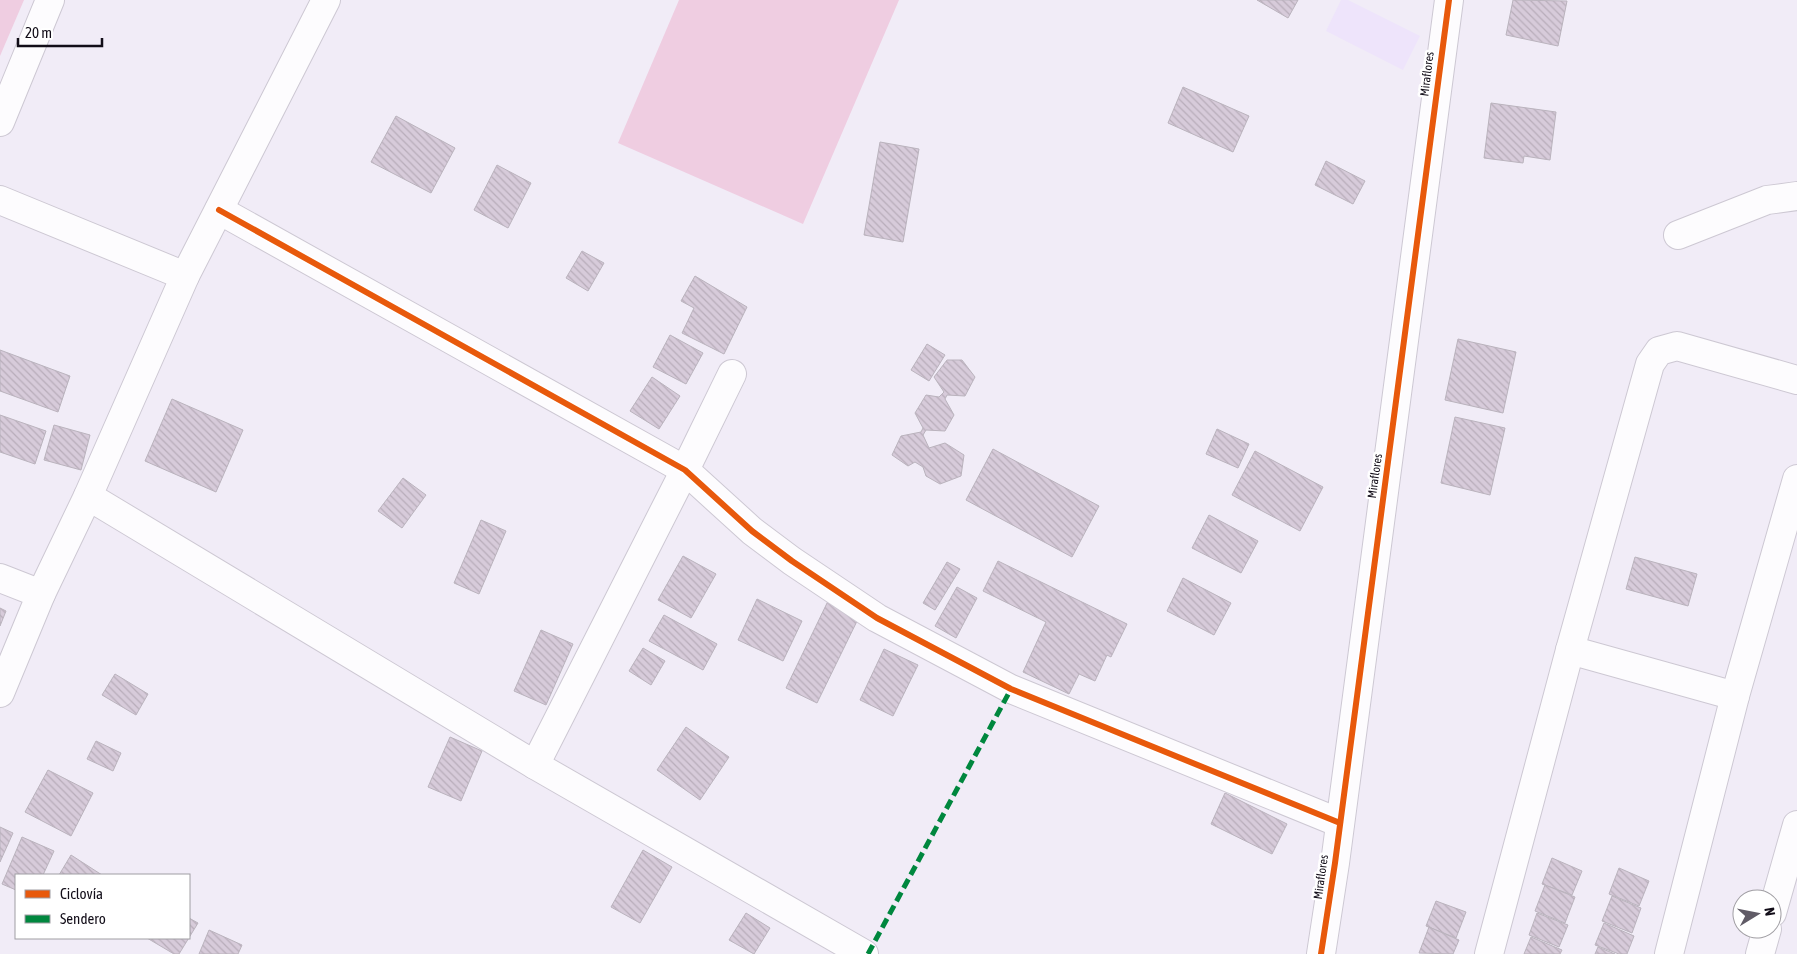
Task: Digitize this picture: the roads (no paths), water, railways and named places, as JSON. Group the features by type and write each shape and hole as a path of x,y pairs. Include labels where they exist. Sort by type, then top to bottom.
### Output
{"street":[{"path":"0,122 50,0"},
{"path":"0,693 41,594 88,496 185,276 326,0"},
{"name":"Miraflores","path":"1321,954 1340,823 1448,0"},
{"path":"1678,235 1767,200 1797,196"},
{"path":"0,200 185,276"},
{"path":"219,210 685,470 752,531 792,561 886,622 1011,689 1340,823"},
{"path":"1489,954 1570,650 1650,364 1659,350 1677,346 1797,380"},
{"path":"535,765 732,374"},
{"path":"1669,954 1735,696 1797,479"},
{"path":"88,496 535,765 864,954"},
{"path":"0,578 41,594"},
{"path":"1570,650 1735,696"},
{"path":"1779,889 1797,825"},
{"path":"1760,954 1764,939"}]}
